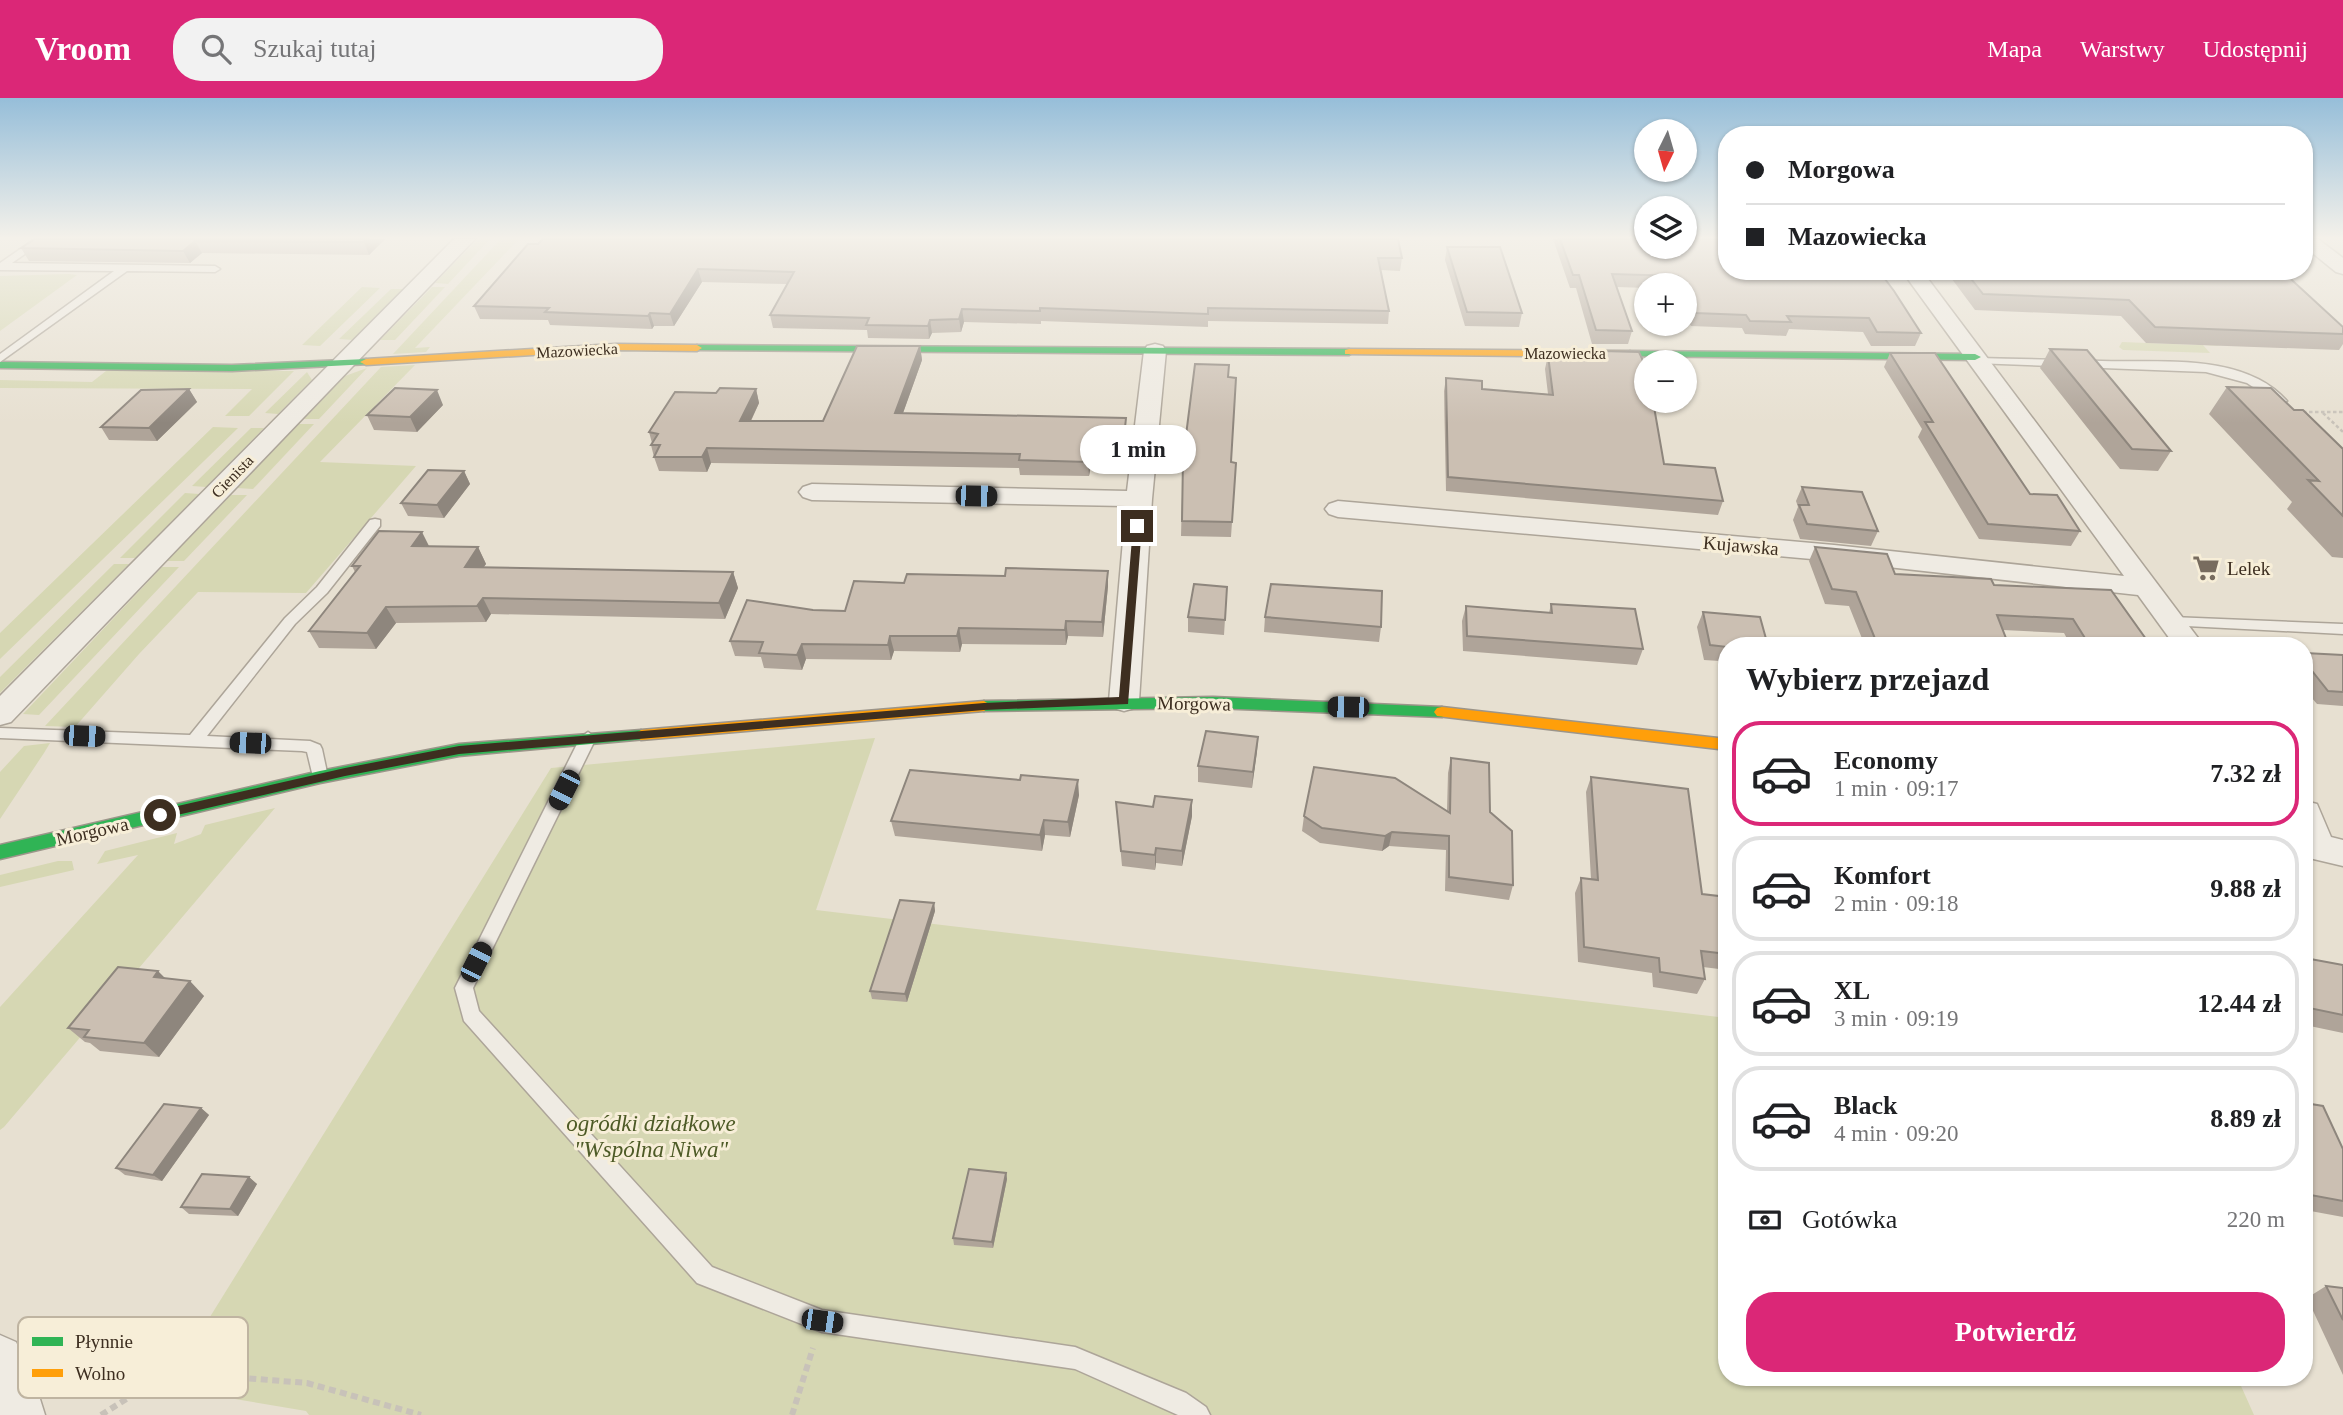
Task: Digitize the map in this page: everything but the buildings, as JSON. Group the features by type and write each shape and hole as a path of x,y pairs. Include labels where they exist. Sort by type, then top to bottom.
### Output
{"street":[{"name":"Cienista","path":"0,714 405,300"},
{"path":"1934,300 2183,637"},
{"name":"Mazowiecka","path":"0,365 232,368 616,347 1977,359"},
{"path":"1124,701 1139,499 1155,351"},
{"path":"812,492 1139,499"},
{"name":"Kujawska","path":"1338,509 1834,553 2144,587"},
{"name":"Morgowa","path":"0,852 320,777 459,750 984,706 1124,701 1373,707 1450,713 1718,744"},
{"path":"2313,829 2322,848"}],"lane":[{"path":"0,359 80,300"},
{"path":"1977,359 2223,370 2248,377 2267,388 2291,412"},
{"path":"195,740 290,621 322,590 375,523"},
{"path":"2172,622 2343,629"},
{"path":"0,733 311,747 314,749 320,777"},
{"path":"588,738 464,988 471,1015 705,1275 822,1321 1075,1357 1178,1401 1198,1415"}],"path":[{"path":"2291,412 2343,412"},
{"path":"2322,412 2343,432"},
{"path":"792,1415 822,1321"},
{"path":"248,1378 307,1383 421,1415"},
{"path":"101,1415 127,1398"}],"green space":[{"path":"0,300 42,300 0,331"},
{"path":"348,300 367,300 320,346 302,345"},
{"path":"379,300 393,300 353,340 339,339"},
{"path":"419,300 432,300 395,340 380,340"},
{"path":"443,300 460,300 415,348 430,347 426,352 393,354"},
{"path":"2211,338 2219,346 2203,345 2210,353 2123,350 2119,347 2122,342 2196,345"},
{"path":"415,365 320,462 416,466 306,593 198,592 75,727 45,726 381,367"},
{"path":"367,368 319,419 304,419 345,376"},
{"path":"106,371 294,371 249,416 225,416 252,389 0,388 0,380 92,382"},
{"path":"307,372 312,380 278,414 265,413"},
{"path":"299,424 314,424 253,489 237,488"},
{"path":"213,427 238,428 0,659 0,633"},
{"path":"251,428 264,428 206,487 192,486"},
{"path":"185,493 199,494 135,558 120,558"},
{"path":"231,495 247,495 184,561 167,561"},
{"path":"114,564 129,564 0,693 0,677"},
{"path":"162,567 179,567 39,715 23,714"},
{"name":"ogródki działkowe \"Wspólna Niwa\"","path":"875,738 816,910 1718,1017 1718,1386 2241,1386 2254,1415 309,1415 306,1411 229,1398 248,1398 248,1317 210,1317 551,768"},
{"path":"50,743 0,819 0,772 24,746"},
{"path":"275,808 0,1130 0,1007 138,855 97,864 105,851 177,833 174,844 201,834 205,825"},
{"path":"58,861 72,861 74,870 0,887 0,875"}],"traffic: fast":[{"path":"697,348 1349,352"},
{"path":"1630,354 1975,357"},
{"path":"0,365 232,368 366,362"},
{"path":"984,706 1213,703 1442,712"},
{"path":"0,852 320,777 459,750 641,735"}],"traffic: slow":[{"path":"366,362 616,347 697,348"},
{"path":"1349,352 1630,354"},
{"path":"641,735 984,706"},
{"path":"1442,712 1718,744"}],"place":[{"name":"Lelek","path":"2206,568"}],"route":[{"path":"160,815 345,772 459,750 984,706 1124,701 1137,526"}]}
